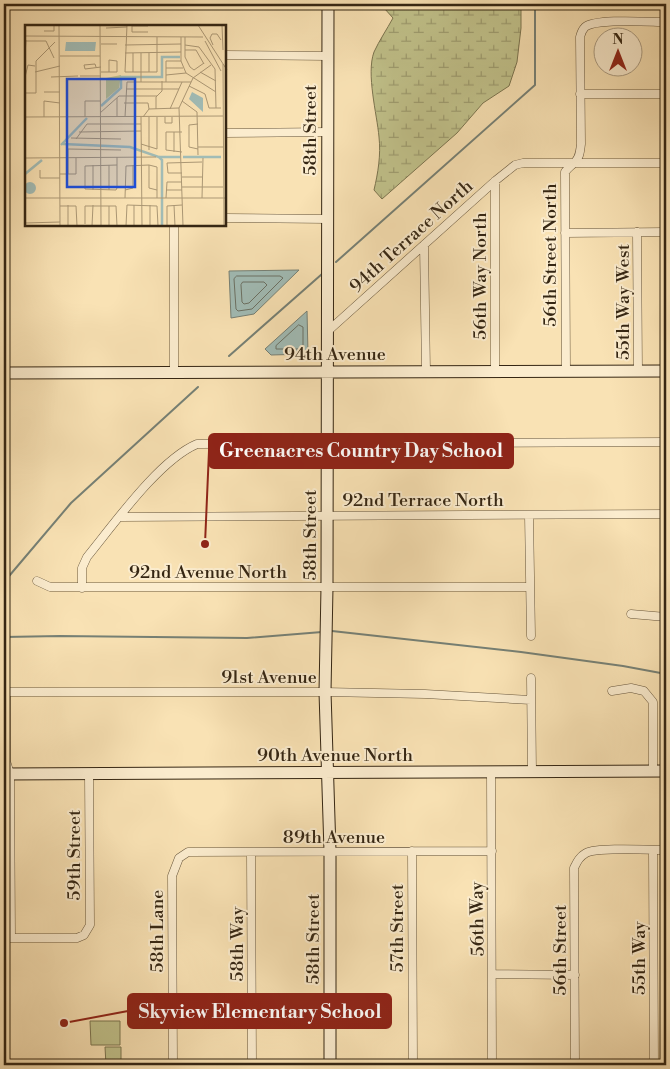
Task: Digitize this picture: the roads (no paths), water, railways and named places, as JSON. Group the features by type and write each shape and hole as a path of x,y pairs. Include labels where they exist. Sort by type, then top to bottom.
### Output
{"street":[{"name":"58th Street","path":"328,4 328,371 325,692 330,851 330,1065"},
{"name":"56th Street North","path":"566,371 565,172 580,155 580,37 585,27 599,22 666,22"},
{"path":"226,55 328,56"},
{"path":"580,94 666,94"},
{"path":"226,133 328,132"},
{"path":"574,163 666,163"},
{"name":"94th Terrace North","path":"328,330 515,165 574,163"},
{"name":"56th Way North","path":"495,181 495,371"},
{"path":"226,218 328,219"},
{"path":"174,226 174,372"},
{"name":"55th Way West","path":"637,232 638,371"},
{"path":"565,233 666,232"},
{"path":"424,246 426,371"},
{"name":"94th Avenue","path":"4,373 666,370"},
{"path":"82,588 82,568 87,557 155,476 188,448 197,444 666,442"},
{"name":"92nd Terrace North","path":"120,517 666,514"},
{"path":"529,515 531,636"},
{"name":"92nd Avenue North","path":"37,581 50,587 82,588 530,586"},
{"path":"631,614 666,617"},
{"path":"531,678 532,772"},
{"path":"612,691 631,688 644,692 653,702 653,771"},
{"name":"91st Avenue","path":"7,774 6,692 325,692 425,694 531,700"},
{"name":"90th Avenue North","path":"7,774 666,771"},
{"name":"56th Way","path":"491,772 492,1065"},
{"path":"7,774 7,938"},
{"name":"59th Street","path":"7,938 77,938 84,935 90,925 89,774"},
{"name":"56th Street","path":"575,1065 574,868 579,858 587,852 598,850 653,850"},
{"path":"653,850 666,850"},
{"name":"55th Way","path":"653,850 654,1065"},
{"name":"89th Avenue","path":"179,858 188,852 492,851"},
{"name":"58th Way","path":"251,852 252,1065"},
{"name":"57th Street","path":"412,852 413,1065"},
{"name":"58th Lane","path":"173,1065 172,876 179,858"},
{"path":"493,974 575,976"}],"water":[{"path":"299,270 254,314 231,318 229,271"},
{"path":"307,311 308,354 271,355 265,349"}],"waterway":[{"path":"336,262 535,85 535,4"},
{"path":"229,356 322,274"},
{"path":"4,582 71,503 198,387"},
{"path":"332,631 521,652 666,674"},
{"path":"4,637 247,638 322,632"}],"place":[{"name":"Greenacres Country Day School","path":"205,544"},
{"name":"Skyview Elementary School","path":"64,1023"}]}
